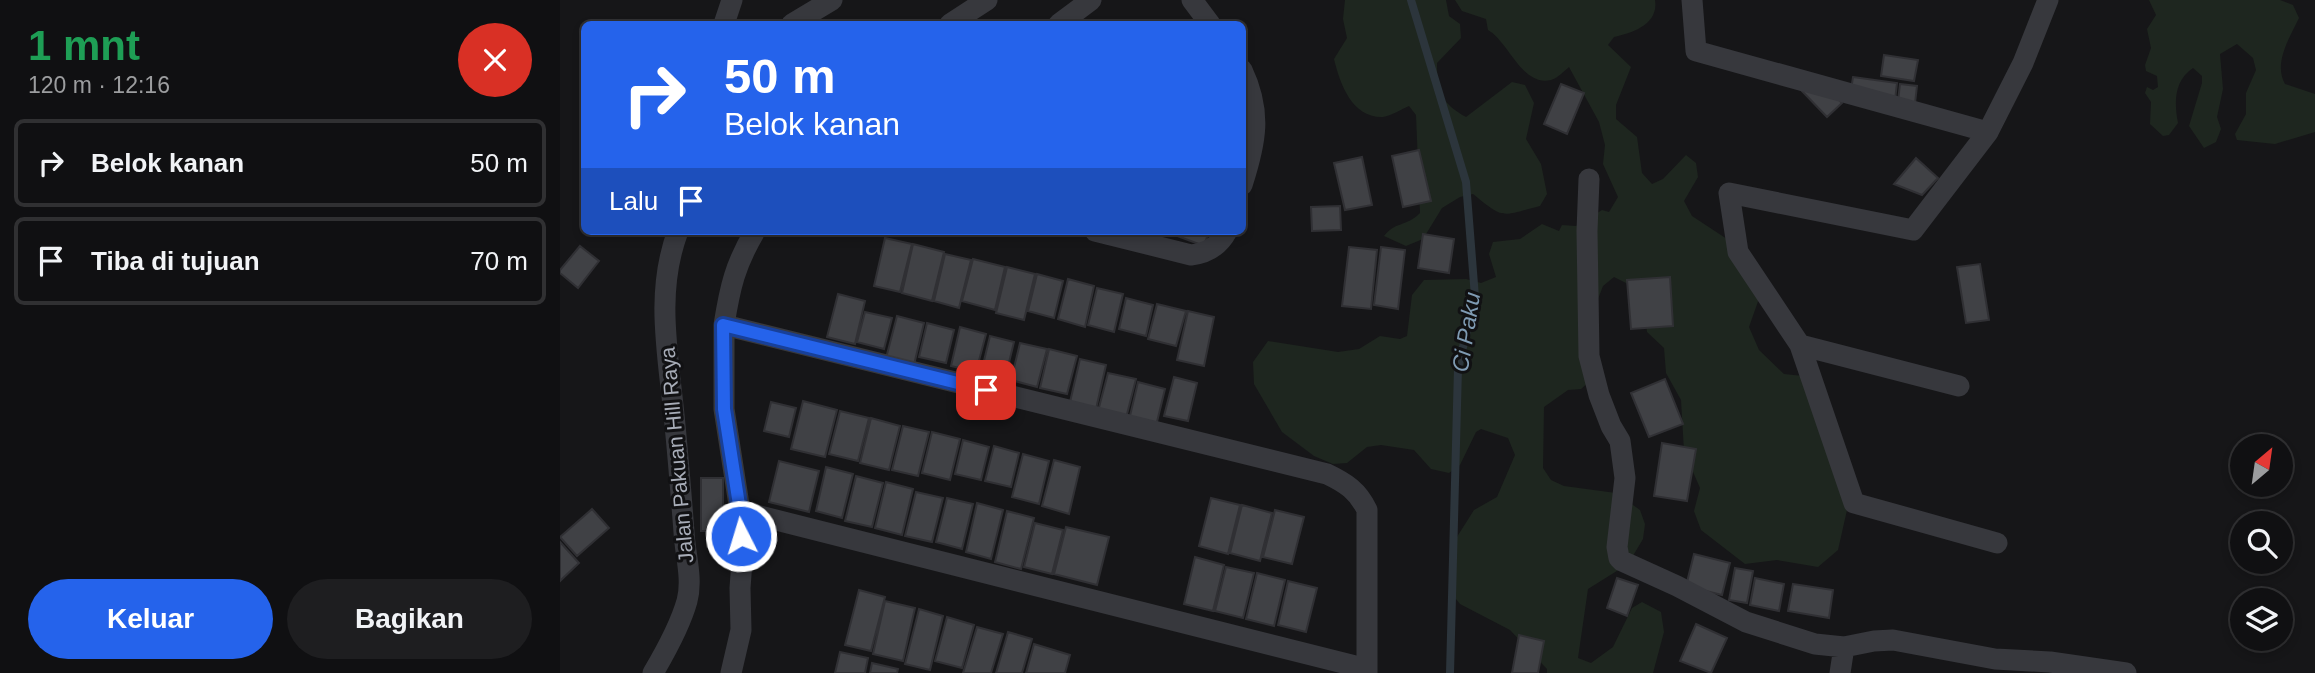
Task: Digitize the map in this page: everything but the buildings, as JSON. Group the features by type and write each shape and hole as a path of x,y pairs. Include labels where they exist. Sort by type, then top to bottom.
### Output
{"street":[{"path":"725,21 732,0"},
{"path":"797,21 832,0"},
{"path":"955,21 987,0"},
{"path":"1063,21 1091,0"},
{"path":"1192,0 1208,21"},
{"path":"1692,0 1696,51 1988,132"},
{"path":"1997,542 1854,503 1800,345 1738,252 1729,193 1913,230 1988,132 2023,63 2048,0"},
{"path":"1246,78 1251,88 1256,127 1254,149 1246,173"},
{"path":"1589,179 1589,356 1599,395 1620,441 1625,478 1619,558 1746,622 1815,644 1844,647 1893,640 1995,659 2050,662 2126,673"},
{"name":"Jalan Pakuan Hill Raya","path":"657,672 688,599 683,497 663,305 668,267 677,235"},
{"path":"731,673 741,630 742,561 740,511 724,409 723,325 732,279 753,235"},
{"path":"1111,235 1191,255 1213,248 1225,235"},
{"path":"723,325 1326,474 1343,482 1359,495 1367,510 1367,671 740,511"},
{"path":"1800,345 1959,386"},
{"path":"1840,673 1844,647"}],"shaded area":[{"path":"1345,0 1446,0 1449,16 1460,24 1461,38 1437,63 1442,96 1451,107 1466,117 1512,82 1525,85 1534,103 1526,139 1541,164 1547,194 1540,206 1504,214 1473,194 1460,197 1442,208 1423,239 1406,246 1384,236 1420,213 1416,115 1409,106 1383,117 1372,116 1355,106 1349,98 1334,59 1347,38 1343,19"},
{"path":"1455,0 1655,0 1653,15 1649,21 1636,30 1614,37 1608,45 1631,67 1616,105 1616,119 1637,137 1642,173 1652,184 1663,179 1686,155 1696,163 1698,177 1684,201 1692,216 1730,241 1761,293 1749,327 1759,350 1784,374 1813,377 1847,510 1838,550 1818,567 1777,560 1745,564 1701,530 1694,511 1700,488 1684,451 1681,400 1666,373 1664,348 1647,332 1642,291 1614,277 1603,286 1598,299 1591,380 1581,389 1568,390 1544,407 1543,468 1551,480 1564,486 1616,493 1640,510 1645,524 1643,539 1628,564 1588,589 1578,658 1591,663 1613,647 1632,608 1642,602 1661,612 1664,632 1653,673 1547,673 1547,669 1510,630 1460,604 1451,593 1455,540 1474,510 1497,497 1515,455 1508,438 1481,429 1476,432 1460,465 1449,473 1431,469 1414,450 1381,445 1367,447 1347,463 1333,464 1314,456 1282,432 1254,384 1253,362 1268,341 1338,352 1359,349 1380,336 1400,339 1407,336 1412,295 1424,280 1466,279 1481,283 1496,277 1489,254 1493,242 1520,239 1542,224 1559,231 1562,225 1576,226 1602,210 1609,212 1618,197 1603,164 1605,145 1599,122 1569,67 1551,80 1532,77 1488,30 1486,19 1462,11"},
{"path":"2149,0 2280,0 2293,5 2299,18 2284,50 2282,76 2285,84 2315,94 2315,132 2275,144 2237,140 2235,134 2246,114 2246,93 2256,70 2253,58 2237,44 2220,54 2223,89 2217,117 2221,129 2216,142 2204,148 2189,126 2202,83 2202,76 2193,68 2182,79 2177,92 2178,123 2169,135 2163,136 2150,124 2151,102 2145,93 2147,87 2153,90 2158,87 2157,76 2146,71 2145,65 2151,48 2147,29 2156,15"}],"waterway":[{"name":"Ci Paku","path":"1411,0 1466,182 1475,297 1458,368 1450,673"}],"route":[{"path":"741,536 740,511 724,409 723,325 986,390"}]}
